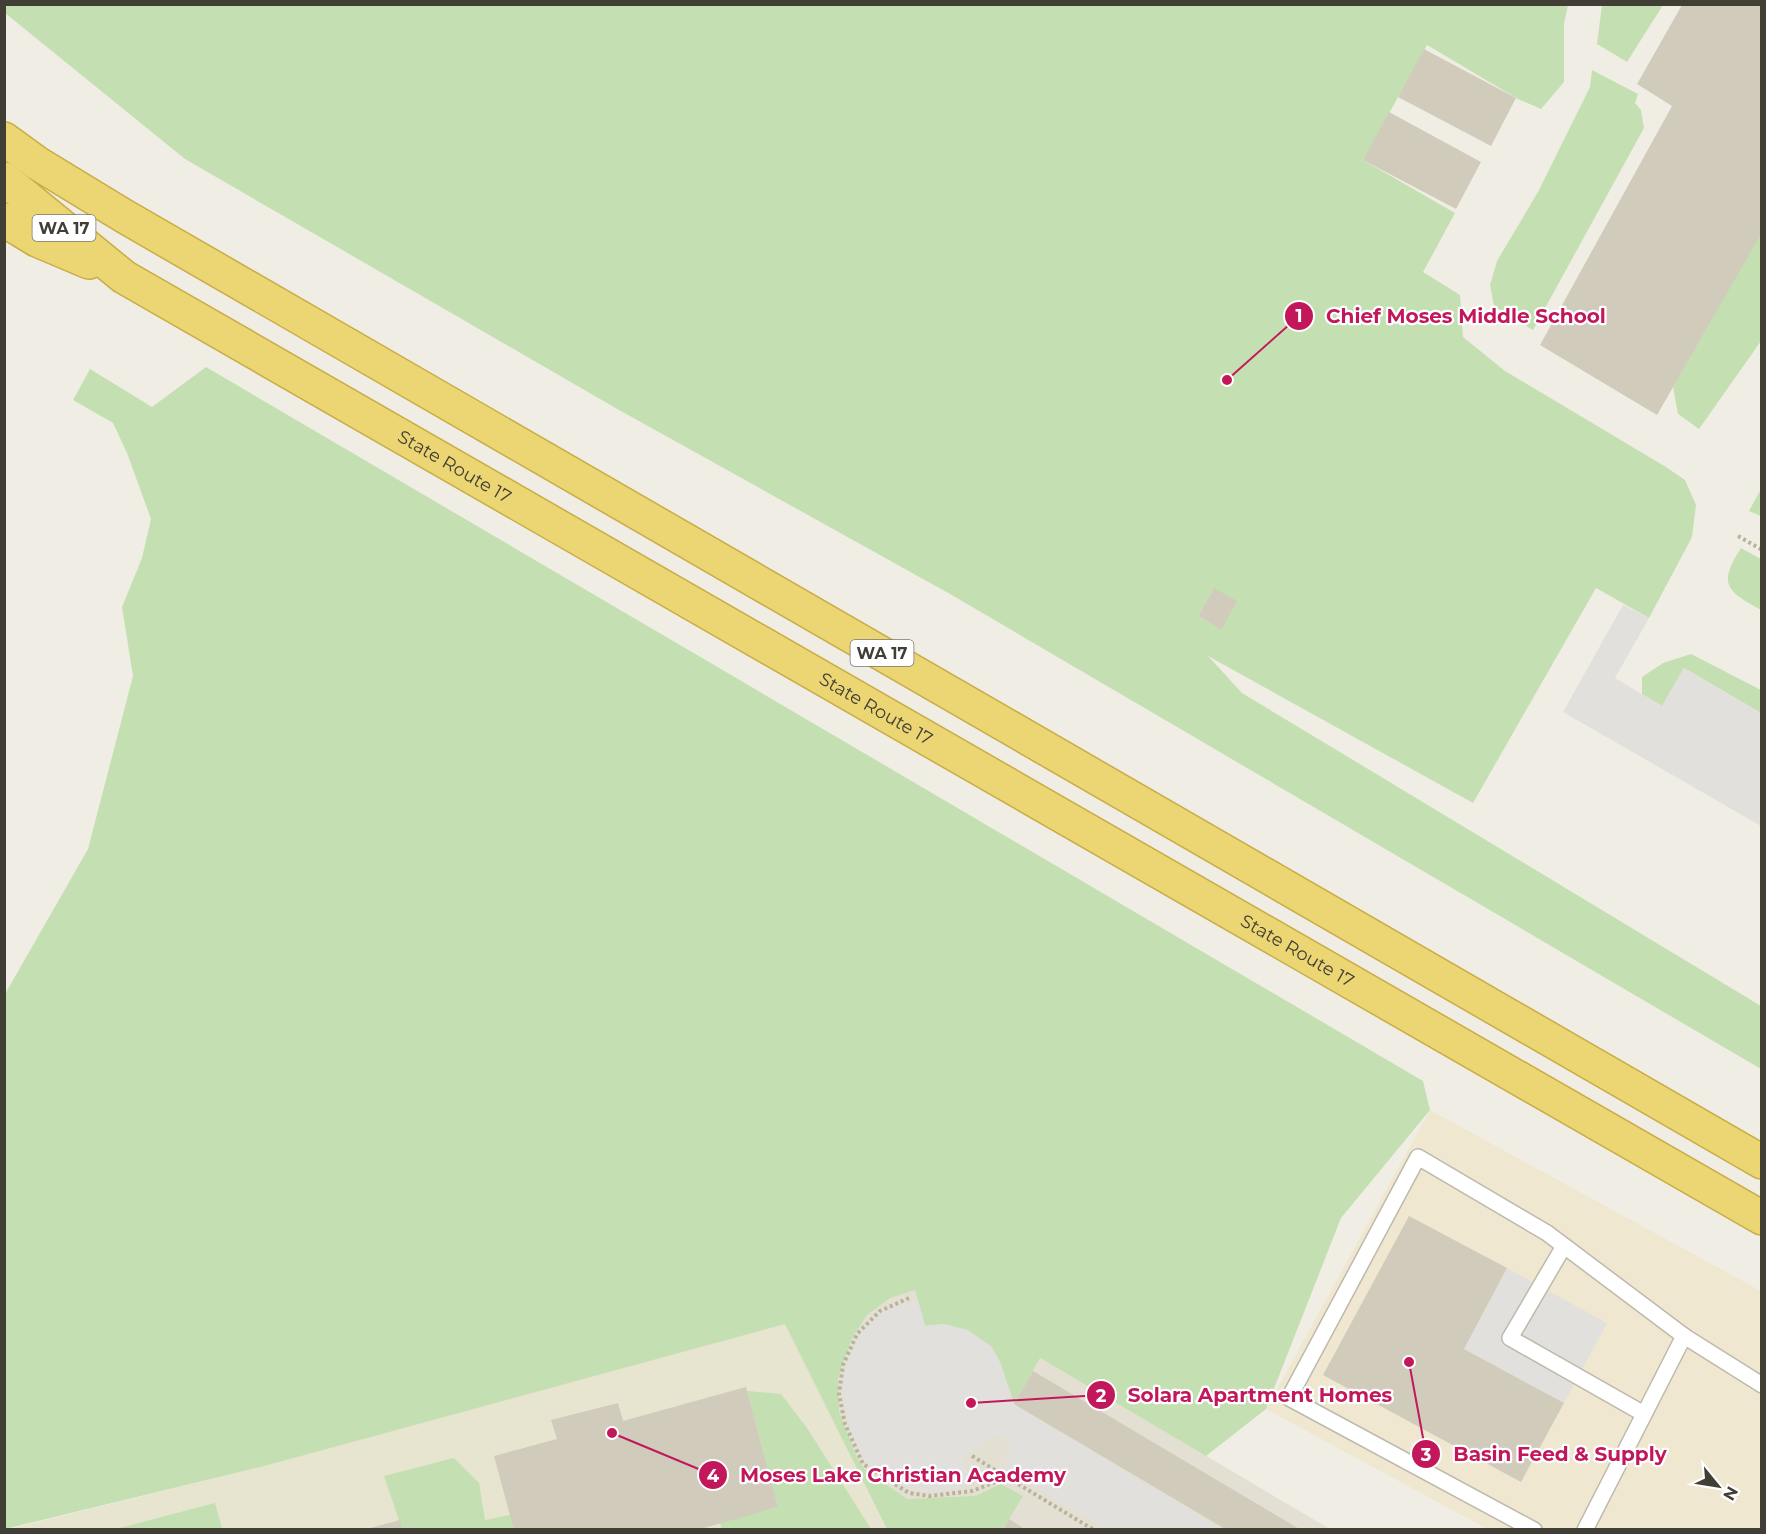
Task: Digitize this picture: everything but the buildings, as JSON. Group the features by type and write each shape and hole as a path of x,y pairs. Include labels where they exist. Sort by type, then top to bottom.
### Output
{"highway":[{"name":"WA 17","path":"4,139 37,163 124,216 1761,1162"},
{"name":"State Route 17","path":"4,179 124,277 1761,1218"},
{"name":"WA 17","path":"4,220 37,240 124,277"}],"lane":[{"path":"1534,1530 1289,1398 1418,1157 1547,1233 1684,1336 1761,1385"},
{"path":"1564,1246 1510,1338 1644,1414"},
{"path":"1585,1530 1684,1336"}],"path":[{"path":"1738,536 1761,550"},
{"path":"909,1298 880,1311 857,1334 843,1365 839,1394 845,1424 863,1464 909,1493 930,1496 972,1491 1003,1476"},
{"path":"972,1456 1094,1530"}],"shaded area":[{"path":"1623,605 1649,618 1615,678 1662,706 1684,668 1761,713 1761,826 1563,712"},
{"path":"1430,1110 1761,1291 1761,1529 1487,1529 1266,1409"},
{"path":"877,1262 1330,1529 887,1529 785,1322"},
{"path":"1507,1268 1607,1323 1564,1403 1464,1349"},
{"path":"918,1300 925,1326 944,1324 968,1330 992,1347 1001,1364 1014,1404 1221,1529 1107,1529 1003,1468 1011,1448 1007,1439 995,1434 962,1457 971,1485 931,1493 902,1486 866,1463 853,1440 843,1377 863,1329 885,1310"},
{"path":"785,1322 887,1529 5,1530 268,1465"}],"green space":[{"path":"5,4 1568,5 1564,24 1564,82 1541,109 1518,99 1427,45 1363,160 1455,213 1423,272 1460,295 1463,337 1505,371 1685,480 1696,505 1692,537 1649,618 1596,588 1473,803 1208,656 1242,693 1761,1006 1761,1069 950,594 619,410 185,159 5,13","holes":["1214,588 1221,630 1198,616"]},
{"path":"1602,5 1663,5 1627,62 1597,44"},
{"path":"1592,70 1638,94 1635,103 1641,110 1644,128 1533,330 1494,306 1490,285 1497,261 1538,192 1590,87"},
{"path":"1761,232 1761,341 1699,429 1678,414 1673,387"},
{"path":"206,367 1423,1081 1430,1110 1341,1218 1266,1409 1206,1456 1040,1358 1014,1404 1009,1388 944,1324 925,1326 915,1290 890,1298 867,1315 852,1338 838,1377 839,1412 857,1458 865,1470 907,1499 975,1496 1001,1484 1023,1496 1003,1529 887,1529 785,1324 268,1465 5,1529 5,994 88,849 133,676 122,607 142,558 151,519 127,453 113,423 73,400 90,369 152,407"},
{"path":"1761,489 1762,516 1749,511"},
{"path":"1741,548 1761,559 1761,610 1740,598 1729,586 1729,571"},
{"path":"1691,654 1761,690 1761,713 1684,668 1662,706 1642,694 1642,677 1663,663"},
{"path":"747,1391 781,1394 807,1428 871,1529 722,1530 720,1523 778,1507"},
{"path":"454,1458 479,1483 485,1520 510,1515 514,1529 402,1529 384,1476"},
{"path":"215,1503 222,1529 116,1529"}],"place":[{"name":"Chief Moses Middle School","path":"1227,380"},
{"name":"Basin Feed & Supply","path":"1409,1362"},
{"name":"Solara Apartment Homes","path":"971,1403"},
{"name":"Moses Lake Christian Academy","path":"612,1433"}]}
